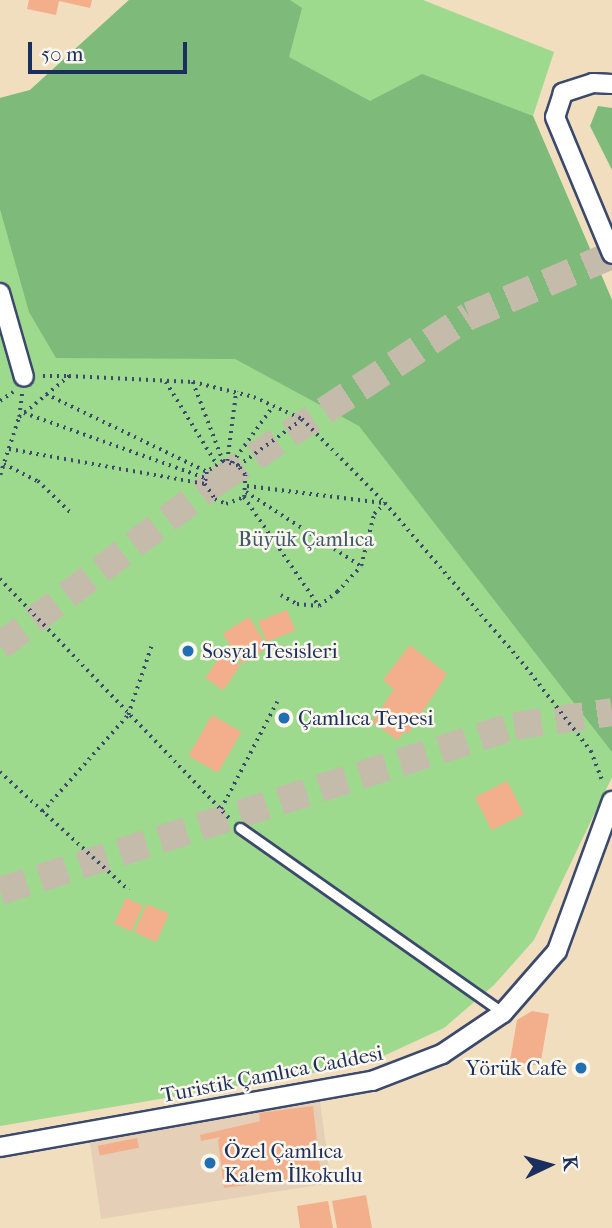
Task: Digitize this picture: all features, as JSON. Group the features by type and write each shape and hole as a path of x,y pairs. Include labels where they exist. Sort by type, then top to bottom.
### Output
{"street":[{"path":"612,84 593,83 563,93 555,117 612,254"},
{"path":"0,293 24,376"},
{"name":"Turistik Çamlıca Caddesi","path":"0,1147 372,1082 442,1054 503,1013 557,951 611,801"}],"lane":[{"path":"240,828 503,1013"}],"path":[{"path":"24,376 193,382 236,392 302,419 385,503 522,662 591,751 611,801"},
{"path":"0,475 24,413 69,376"},
{"path":"166,381 216,463"},
{"path":"193,382 228,462"},
{"path":"228,462 236,392"},
{"path":"46,394 207,472"},
{"path":"228,462 273,406"},
{"path":"24,413 206,478"},
{"path":"238,466 302,419"},
{"path":"9,449 205,484"},
{"path":"245,494 226,503 215,499 205,484 207,472 216,463 228,462 238,466 247,486 245,494 319,606"},
{"path":"4,464 38,481 70,512"},
{"path":"247,486 385,503"},
{"path":"245,494 361,566"},
{"path":"281,595 297,604 319,606 361,566 374,514 385,503"},
{"path":"0,579 128,715 240,828"},
{"path":"42,812 128,715 151,647"},
{"path":"221,809 277,702"},
{"path":"0,772 129,890"}],"shaded area":[{"name":"Özel Çamlıca Kalem İlkokulu","path":"320,1101 331,1183 101,1219 90,1143 183,1122"}],"green space":[{"name":"Büyük Çamlıca","path":"129,0 423,0 554,52 533,116 612,300 612,777 534,940 494,985 444,1028 366,1064 0,1126 0,98 30,90"},
{"path":"129,0 290,0 302,8 289,57 370,101 422,74 533,116 612,300 612,752 359,426 235,359 56,358 29,312 0,209 0,98 30,90"},
{"path":"598,106 612,108 612,170 590,126"}],"building":[{"path":"29,0 92,0 90,8 59,1 56,15 27,9"},
{"path":"287,610 295,630 266,642 258,622"},
{"path":"249,617 268,648 242,664 223,633"},
{"path":"410,645 447,674 408,734 404,732 398,740 372,722 394,689 383,680"},
{"path":"222,653 240,665 223,690 205,678"},
{"path":"212,715 241,732 218,773 188,756"},
{"path":"507,781 524,814 492,830 475,797"},
{"path":"126,898 143,906 131,931 114,923"},
{"path":"147,904 169,914 156,942 134,932"},
{"path":"532,1011 549,1014 540,1066 510,1061 517,1020"},
{"path":"313,1106 321,1176 224,1188 218,1140 221,1137 201,1141 200,1135 260,1121 259,1113"},
{"path":"137,1138 139,1148 100,1155 98,1146"},
{"path":"366,1195 372,1228 337,1228 332,1201"},
{"path":"328,1201 333,1228 300,1228 297,1206"}],"tunnel":[{"path":"0,646 219,480 469,316 612,255"},
{"path":"0,891 514,726 612,712"}],"place":[{"name":"Sosyal Tesisleri","path":"188,651"},
{"name":"Çamlıca Tepesi","path":"284,718"},
{"name":"Yörük Cafe","path":"581,1068"},
{"name":"Özel Çamlıca Kalem İlkokulu","path":"210,1163"}]}
